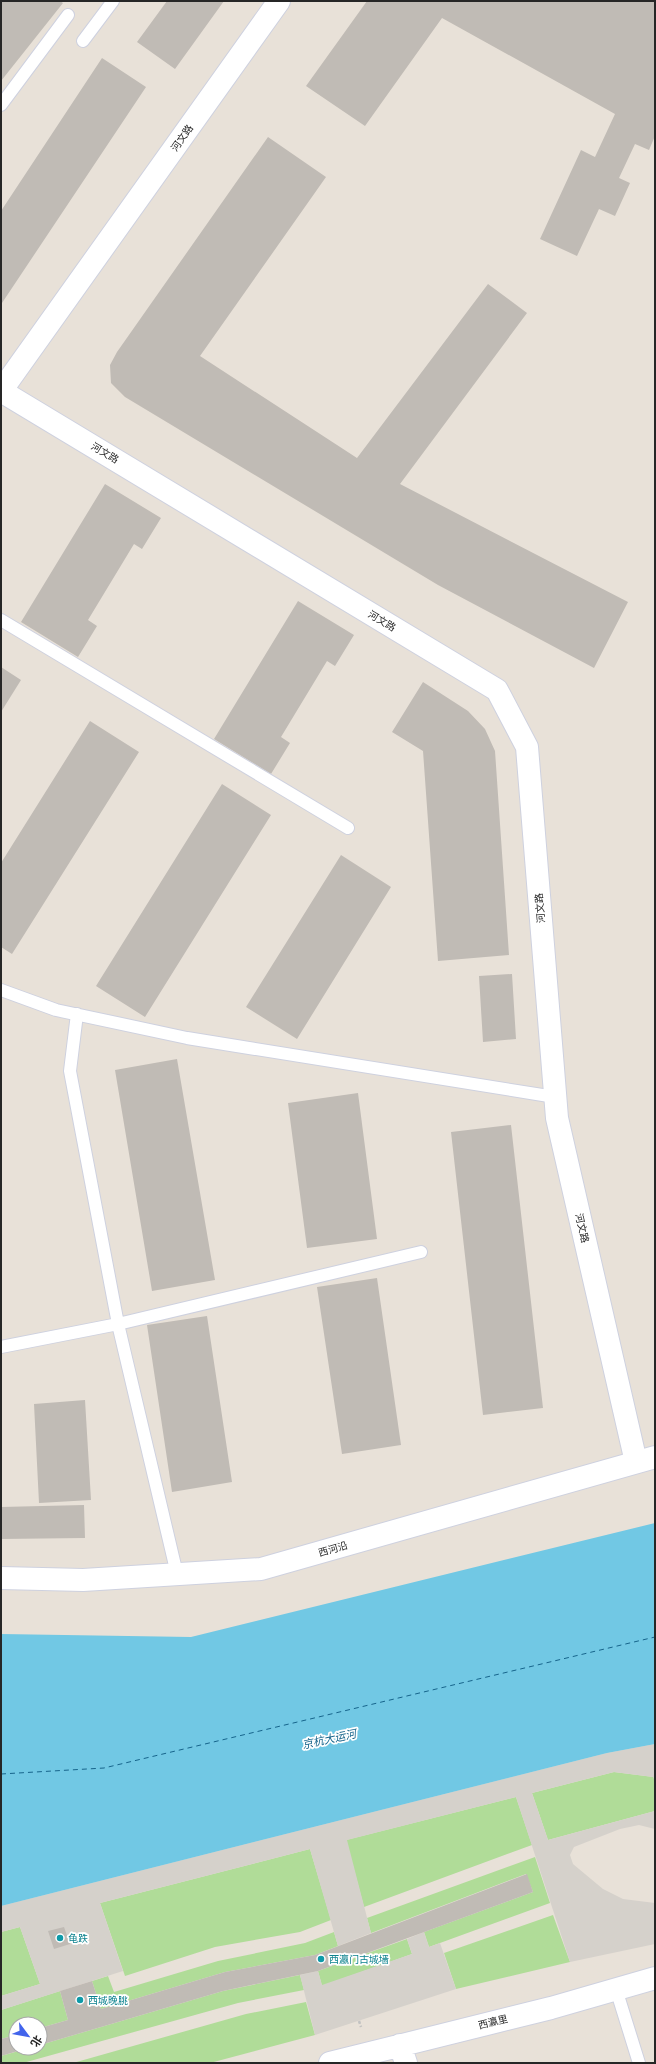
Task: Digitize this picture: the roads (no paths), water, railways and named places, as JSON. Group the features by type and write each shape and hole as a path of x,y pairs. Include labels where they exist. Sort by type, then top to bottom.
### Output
{"street":[{"name":"河文路","path":"279,1 1,391 497,690 527,747 557,1118 645,1460"},
{"name":"西河沿","path":"1,1578 83,1580 261,1569 645,1460"},
{"name":"西瀛里","path":"330,2063 403,2054 551,2008 655,1978"}],"lane":[{"path":"83,41 113,1"},
{"path":"1,105 68,15"},
{"path":"1,620 348,828"},
{"path":"1,990 56,1010 187,1038 555,1097"},
{"path":"77,1014 70,1071 118,1324 177,1574"},
{"path":"1,1347 118,1324 421,1252"},
{"path":"616,1989 639,2063"}],"water":[{"name":"京杭大运河","path":"655,1523 655,1744 607,1753 1,1906 1,1634 191,1637"}],"place":[{"name":"龟跌","path":"60,1938"},
{"name":"西瀛门古城墙","path":"321,1959"},
{"name":"西城晚朓","path":"80,2000"}]}
